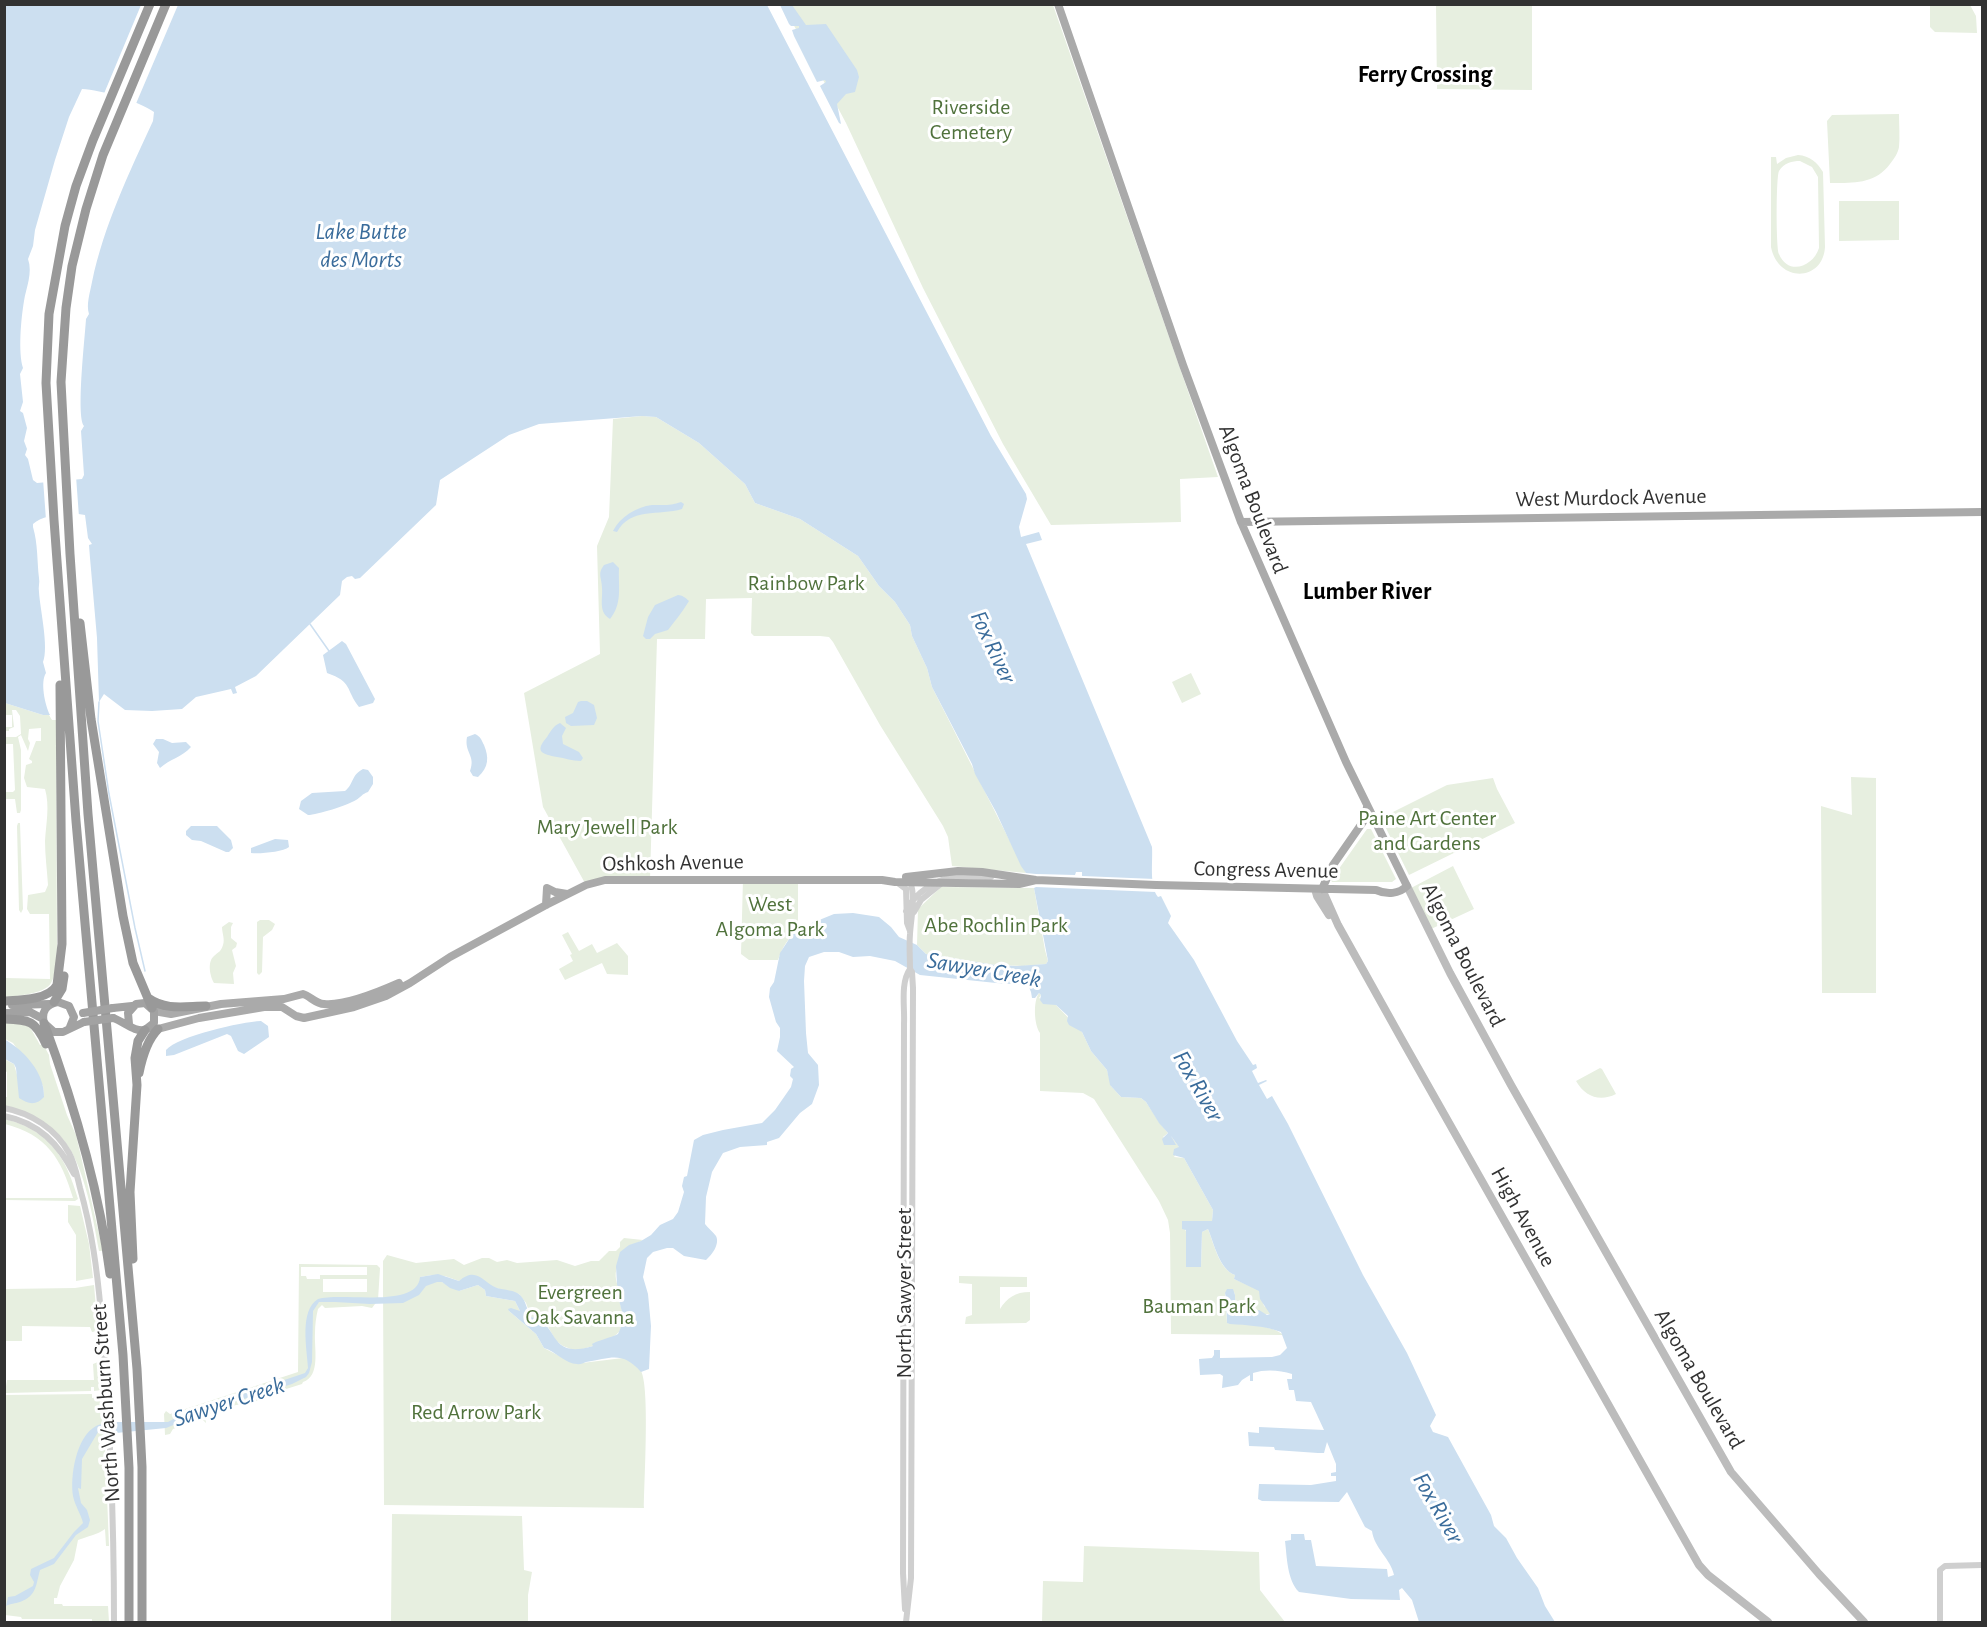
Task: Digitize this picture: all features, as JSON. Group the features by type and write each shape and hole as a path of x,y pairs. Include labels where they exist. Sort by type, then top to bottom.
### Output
{"highway":[{"path":"129,1623 128,1434 123,1355 91,1002 63,652 46,383 49,314 65,226 76,186 150,4"},
{"path":"142,1623 141,1433 130,1281 88,814 65,475 61,382 66,308 72,266 86,210 97,173 166,4"},
{"path":"70,540 75,554 90,719 108,838 128,946 155,1019 151,1029 153,1035 145,1052 137,1081 130,1192 134,1269 130,1281"},
{"path":"4,1003 46,995 54,991 57,985 62,944 60,667 63,652"},
{"path":"62,944 64,950 63,985 61,993 44,1010 44,1021 77,1121 99,1212 112,1285 117,1347 123,1355"},
{"path":"148,998 157,1004 169,1007 206,1006"},
{"path":"4,1003 66,1004 72,1010 74,1017 70,1027"},
{"path":"72,1010 83,1013 141,1003 153,1009"},
{"path":"129,1024 128,1012 132,1006"},
{"path":"4,1013 30,1012 44,1021 50,1030 58,1033 84,1022 113,1018 129,1024 136,1030 151,1029"},
{"path":"4,1018 27,1020 37,1027 63,1077"}],"main road":[{"name":"Algoma Boulevard","path":"1058,4 1187,376 1241,522 1367,807 1371,810 1450,973 1511,1085 1731,1472 1864,1623"},
{"name":"West Murdock Avenue","path":"1241,522 1983,512"},
{"path":"1261,521 1253,526 1252,531 1264,578"},
{"path":"1318,889 1362,824 1367,807"},
{"path":"1362,824 1371,824 1380,829"},
{"name":"Oshkosh Avenue","path":"882,880 898,882 958,871 1036,880 1156,885"},
{"name":"Oshkosh Avenue","path":"308,1016 370,1002 401,988 416,977 590,883 614,879 909,880 938,883 1019,884 1036,880"},
{"name":"Congress Avenue","path":"1156,885 1376,890 1381,892 1401,891 1407,886"},
{"path":"546,905 547,888 567,894"},
{"name":"High Avenue","path":"1318,889 1699,1565 1708,1575 1768,1623"},
{"name":"Oshkosh Avenue","path":"311,998 325,1004 344,1001 368,996 416,977"},
{"path":"151,1029 264,1006 282,1006 300,1018 308,1016 314,1006 311,998 303,994 206,1006 171,1014 153,1009"},
{"path":"292,1013 290,1007 293,997"}],"street":[{"path":"906,911 912,900 938,883 953,877 1004,877"},
{"name":"North Sawyer Street","path":"906,1621 903,1573 904,1050 905,988 907,972 910,969 910,932 913,915 909,880"},
{"name":"North Sawyer Street","path":"898,882 906,889 907,923 910,932"},
{"path":"913,915 916,905 938,883"},
{"name":"North Washburn Street","path":"4,1108 34,1118 59,1138 70,1155 90,1223 95,1253 110,1435 114,1623"},
{"name":"North Washburn Street","path":"4,1116 30,1125 51,1139 64,1155 80,1185"},
{"path":"1940,1623 1940,1570 1945,1566 1983,1565"}],"green space":[{"name":"Riverside Cemetery","path":"783,5 1053,5 1218,477 1180,479 1181,522 1051,525 1003,444 923,288 846,123"},
{"path":"1436,5 1532,5 1532,90 1437,89"},
{"path":"1930,5 1970,5 1976,16 1977,33 1935,32 1930,27"},
{"path":"1899,114 1897,154 1884,171 1863,181 1830,183 1827,121 1832,115"},
{"path":"1798,155 1810,158 1823,172 1825,247 1817,267 1800,274 1782,267 1775,259 1771,247 1771,157 1776,157 1777,164 1786,158","holes":["1800,161 1812,167 1818,177 1819,248 1816,255 1806,264 1794,267 1783,261 1778,249 1778,176 1781,168 1791,162"]},
{"path":"1839,201 1899,201 1899,240 1839,241"},
{"path":"656,417 699,443 745,484 755,503 800,519 858,556 879,586 895,602 910,625 932,687 1026,873 952,866 948,837 943,826 829,637 754,636 751,633 752,598 706,599 705,639 657,639 650,879 586,885 543,807 524,693 600,654 597,546 609,517 613,419"},
{"path":"1191,673 1201,694 1182,703 1172,682"},
{"path":"5,703 49,715 52,720 56,720 57,949 54,976 48,987 30,994 5,997 5,978 50,979 49,914 30,914 27,909 28,895 45,892 48,885 45,789 27,787 24,778 26,765 32,763 29,759 36,741 41,741 41,728 29,729 28,751 21,735 18,737 21,750 21,810 17,813 15,799 5,799 5,792 15,790 13,744 5,744 4,737 16,737 21,734 20,716 16,710 12,710 14,727 5,731 5,727 12,727 12,715 5,715"},
{"path":"1851,777 1876,778 1876,993 1822,993 1821,806 1852,815"},
{"name":"Paine Art Center and Gardens","path":"1493,778 1515,823 1409,875 1381,818 1447,785"},
{"path":"20,823 23,909 21,913 19,910 17,826"},
{"path":"1367,829 1371,829 1396,879 1392,882 1332,882 1331,880"},
{"path":"1453,866 1474,909 1431,929 1411,888"},
{"name":"West Algoma Park","path":"743,879 798,879 798,932 783,947 778,960 749,960 741,954"},
{"name":"Abe Rochlin Park","path":"941,887 1034,888 1048,961 1046,964 995,965 926,954 917,945 918,909"},
{"path":"269,920 275,924 272,930 263,937 262,972 259,975 257,973 257,922"},
{"path":"229,922 233,923 231,938 237,943 232,950 236,966 233,973 234,984 214,983 210,973 210,962 222,947 224,940 222,927"},
{"path":"568,932 579,951 592,944 597,953 617,943 628,956 628,975 607,974 602,963 565,980 559,969 573,961 570,955 572,954 562,935"},
{"name":"Bauman Park","path":"1039,993 1041,995 1039,998 1056,1005 1082,1032 1091,1051 1107,1070 1111,1086 1121,1097 1141,1098 1146,1102 1168,1133 1163,1137 1175,1145 1171,1136 1180,1148 1174,1157 1184,1158 1213,1210 1212,1221 1182,1222 1201,1267 1202,1232 1208,1229 1221,1262 1229,1272 1235,1275 1234,1279 1259,1290 1264,1306 1270,1310 1270,1314 1236,1316 1234,1292 1225,1293 1227,1323 1265,1327 1283,1335 1171,1334 1168,1220 1159,1201 1094,1099 1083,1093 1040,1091 1040,1033 1035,1013"},
{"path":"5,1020 23,1021 31,1029 40,1045 43,1044 49,1055 67,1115 76,1135 103,1251 99,1251 90,1204 79,1169 64,1141 43,1124 5,1106 7,1072 4,1059 14,1064 17,1075 44,1097 43,1086 13,1043 5,1039"},
{"path":"1600,1068 1616,1094 1604,1098 1593,1097 1576,1081"},
{"path":"5,1119 33,1130 54,1147 68,1170 78,1199 75,1201 5,1200 5,1198 73,1198 63,1171 50,1150 32,1135 5,1124"},
{"path":"68,1205 80,1206 89,1244 93,1278 76,1281 76,1235 68,1222"},
{"name":"Red Arrow Park","path":"624,1238 643,1240 632,1244 617,1268 616,1280 622,1295 619,1300 623,1317 620,1330 611,1338 576,1351 556,1341 547,1325 531,1317 526,1303 519,1294 496,1288 470,1276 459,1281 445,1276 420,1277 442,1282 459,1291 478,1285 485,1290 486,1296 515,1301 520,1311 509,1311 536,1334 544,1348 571,1362 582,1363 623,1358 641,1371 644,1381 646,1436 644,1508 384,1505 383,1261 387,1255 416,1263 454,1259 464,1265 482,1258 489,1258 497,1262 507,1260 517,1263 557,1260 575,1266 599,1261 609,1251 616,1251"},
{"path":"299,1264 377,1265 380,1268 378,1300 372,1308 362,1306 325,1308 322,1305 318,1309 315,1327 315,1361 309,1379 273,1396 209,1414 205,1416 206,1423 199,1419 173,1429 170,1434 165,1435 164,1414 166,1411 170,1414 298,1372","holes":["301,1267 367,1267 367,1275 320,1275 320,1279 307,1279 306,1276 301,1276","323,1279 367,1279 367,1292 323,1292"]},
{"path":"959,1276 1027,1277 1027,1287 1000,1287 1000,1309 1012,1296 1030,1292 1030,1320 1026,1323 965,1324 966,1317 972,1315 972,1284 959,1283"},
{"path":"94,1285 98,1331 92,1332 90,1327 22,1326 22,1341 5,1341 5,1289 75,1288"},
{"path":"100,1363 102,1390 94,1391 94,1387 91,1387 91,1391 5,1393 7,1380 94,1380 93,1364"},
{"path":"92,1394 92,1398 103,1396 109,1546 106,1546 105,1529 78,1540 74,1560 60,1586 57,1598 54,1598 54,1604 108,1606 109,1622 92,1622 92,1619 22,1619 5,1615 5,1395"},
{"path":"392,1514 522,1516 524,1570 532,1572 528,1595 528,1622 391,1622"},
{"path":"1084,1546 1259,1552 1260,1590 1285,1622 1042,1622 1043,1581 1083,1582"}],"water":[{"name":"Lake Butte des Morts","path":"5,5 767,5 991,436 1026,494 1027,499 1019,527 1021,537 1039,532 1042,540 1026,544 1152,847 1153,887 1158,897 1161,896 1171,916 1168,923 1194,960 1237,1041 1253,1065 1256,1064 1257,1068 1252,1071 1258,1083 1267,1081 1259,1085 1267,1099 1272,1096 1288,1124 1363,1275 1407,1353 1436,1415 1430,1426 1433,1432 1448,1437 1491,1515 1494,1526 1506,1538 1538,1588 1555,1622 1419,1622 1412,1600 1402,1588 1399,1590 1400,1600 1351,1599 1299,1592 1292,1581 1287,1561 1285,1541 1291,1540 1291,1534 1304,1534 1305,1540 1311,1540 1316,1566 1387,1569 1388,1577 1394,1575 1372,1531 1365,1527 1347,1492 1339,1502 1262,1501 1258,1499 1259,1484 1311,1485 1336,1481 1336,1476 1331,1476 1331,1473 1336,1472 1336,1464 1327,1442 1324,1453 1249,1446 1248,1432 1259,1433 1259,1427 1324,1430 1311,1402 1296,1401 1294,1390 1289,1390 1287,1379 1292,1379 1292,1374 1272,1370 1253,1373 1253,1381 1250,1381 1250,1375 1238,1385 1222,1388 1223,1376 1220,1374 1200,1375 1199,1359 1212,1358 1214,1350 1220,1350 1220,1358 1272,1357 1280,1355 1287,1348 1281,1332 1262,1327 1227,1323 1225,1293 1227,1289 1233,1289 1235,1295 1236,1316 1251,1316 1259,1310 1267,1315 1270,1314 1260,1299 1259,1291 1234,1279 1235,1275 1229,1272 1221,1262 1208,1229 1202,1232 1201,1267 1186,1267 1186,1230 1182,1229 1182,1221 1212,1221 1213,1210 1184,1158 1173,1155 1174,1149 1179,1147 1171,1136 1176,1145 1164,1145 1162,1139 1168,1133 1146,1102 1141,1098 1121,1097 1110,1085 1107,1070 1091,1051 1082,1032 1069,1025 1068,1016 1056,1005 1043,1004 1039,993 1032,998 1028,985 920,975 895,961 870,956 853,957 839,952 824,952 809,957 805,966 808,1053 818,1065 819,1085 812,1104 800,1113 779,1138 767,1142 767,1145 740,1147 723,1153 712,1172 706,1197 705,1224 716,1236 717,1242 715,1249 706,1260 684,1256 673,1248 653,1252 647,1258 643,1277 648,1294 651,1326 649,1369 641,1372 628,1361 616,1358 579,1364 569,1362 544,1348 536,1334 509,1311 508,1309 511,1308 520,1311 515,1301 486,1296 485,1290 478,1285 459,1291 442,1282 437,1282 426,1286 419,1295 403,1303 319,1302 313,1311 312,1362 306,1377 292,1384 218,1407 166,1428 116,1433 98,1432 82,1459 81,1489 78,1488 81,1503 87,1510 90,1520 88,1527 76,1535 54,1564 40,1570 35,1589 30,1596 6,1606 8,1597 15,1596 33,1586 31,1569 54,1558 83,1523 72,1488 76,1458 89,1431 98,1425 115,1423 115,1421 168,1422 181,1415 305,1373 308,1368 306,1321 308,1312 318,1299 393,1296 407,1293 416,1287 420,1277 438,1274 459,1281 475,1275 497,1288 520,1295 531,1317 547,1326 561,1345 568,1348 593,1346 592,1344 618,1334 624,1320 619,1300 622,1295 617,1285 616,1266 620,1252 629,1245 651,1235 660,1225 673,1219 678,1212 694,1140 723,1130 762,1123 775,1110 791,1087 793,1079 790,1076 791,1069 794,1067 777,1051 780,1028 769,997 780,953 793,933 834,914 853,913 879,917 899,937 917,945 926,954 995,965 1046,964 1048,961 1034,888 1036,887 1036,874 1026,873 1021,866 932,687 910,625 895,602 879,586 858,556 800,519 755,503 745,484 699,443 656,417 642,416 539,424 509,435 440,480 436,505 360,578 355,579 352,576 342,581 340,595 256,676 235,687 237,693 233,694 231,689 196,697 182,709 125,710 104,694 99,702 97,638 89,545 92,544 88,538 85,515 65,514 44,518 33,524 33,527 37,546 39,590 45,638 43,662 46,673 43,688 50,715 43,715 5,703","holes":["82,89 99,91 139,104 154,112 153,121 110,220 89,294 81,392 84,475 82,479 37,483 33,480 25,455 27,449 24,441 27,428 23,413 20,411 23,402 20,335 29,275 28,259 55,160 69,117"]},
{"path":"780,5 792,5 806,25 826,24 857,70 859,77 855,92 846,94 837,104 841,124 820,86 826,82 825,80 817,82 794,36 792,30 799,26 789,24"},
{"path":"681,502 684,504 682,509 638,516 623,524 617,532 613,531 624,517 640,508"},
{"path":"613,562 619,568 619,594 617,607 610,619 602,609 600,574 604,565"},
{"path":"678,595 689,601 682,612 668,630 646,639 643,636 648,617 655,605"},
{"path":"342,641 346,644 375,699 373,703 359,707 345,683 327,673 323,655"},
{"path":"578,702 594,705 597,718 594,725 571,726 566,723 565,717 573,713"},
{"path":"560,723 566,728 562,736 563,744 579,752 583,758 581,761 541,752 543,742 554,727"},
{"path":"475,734 479,736 486,749 487,758 486,766 478,777 473,776 470,771 472,761 467,747 467,737"},
{"path":"156,739 172,743 186,742 191,747 160,768 157,763 159,752 153,744"},
{"path":"363,769 368,770 373,777 373,784 368,792 356,800 312,815 299,809 301,801 312,793 345,791 356,774"},
{"path":"191,826 217,826 231,840 233,848 226,852 201,841 192,840 186,835 186,831"},
{"path":"275,839 288,840 289,847 271,852 251,853 251,848"},
{"path":"261,1021 268,1026 269,1037 244,1054 238,1051 231,1036 227,1034 166,1056 166,1050 173,1045 196,1035"},
{"path":"4,1039 19,1049 37,1071 44,1097 38,1102 29,1103 19,1098 16,1068 14,1064 5,1059"}],"pier":[{"path":"141,5 178,5 135,106 103,96"},
{"path":"76,476 79,517 46,520 43,479"},
{"path":"1076,872 1082,872 1082,876 1155,879 1156,892 1036,887 1036,874 1075,875"}],"waterway":[{"path":"310,624 329,651"},
{"path":"99,702 98,721 109,794 145,971"}],"district":[{"name":"Ferry Crossing","path":"1425,75"},
{"name":"Lumber River","path":"1367,592"}],"park label":[{"name":"Rainbow Park","path":"806,583"},
{"name":"Mary Jewell Park","path":"607,827"},
{"name":"Evergreen Oak Savanna","path":"580,1304"}],"water label":[{"name":"Fox River","path":"993,647"},
{"name":"Sawyer Creek","path":"984,970"},
{"name":"Fox River","path":"1198,1086"},
{"name":"Sawyer Creek","path":"229,1402"},
{"name":"Fox River","path":"1438,1508"}]}
